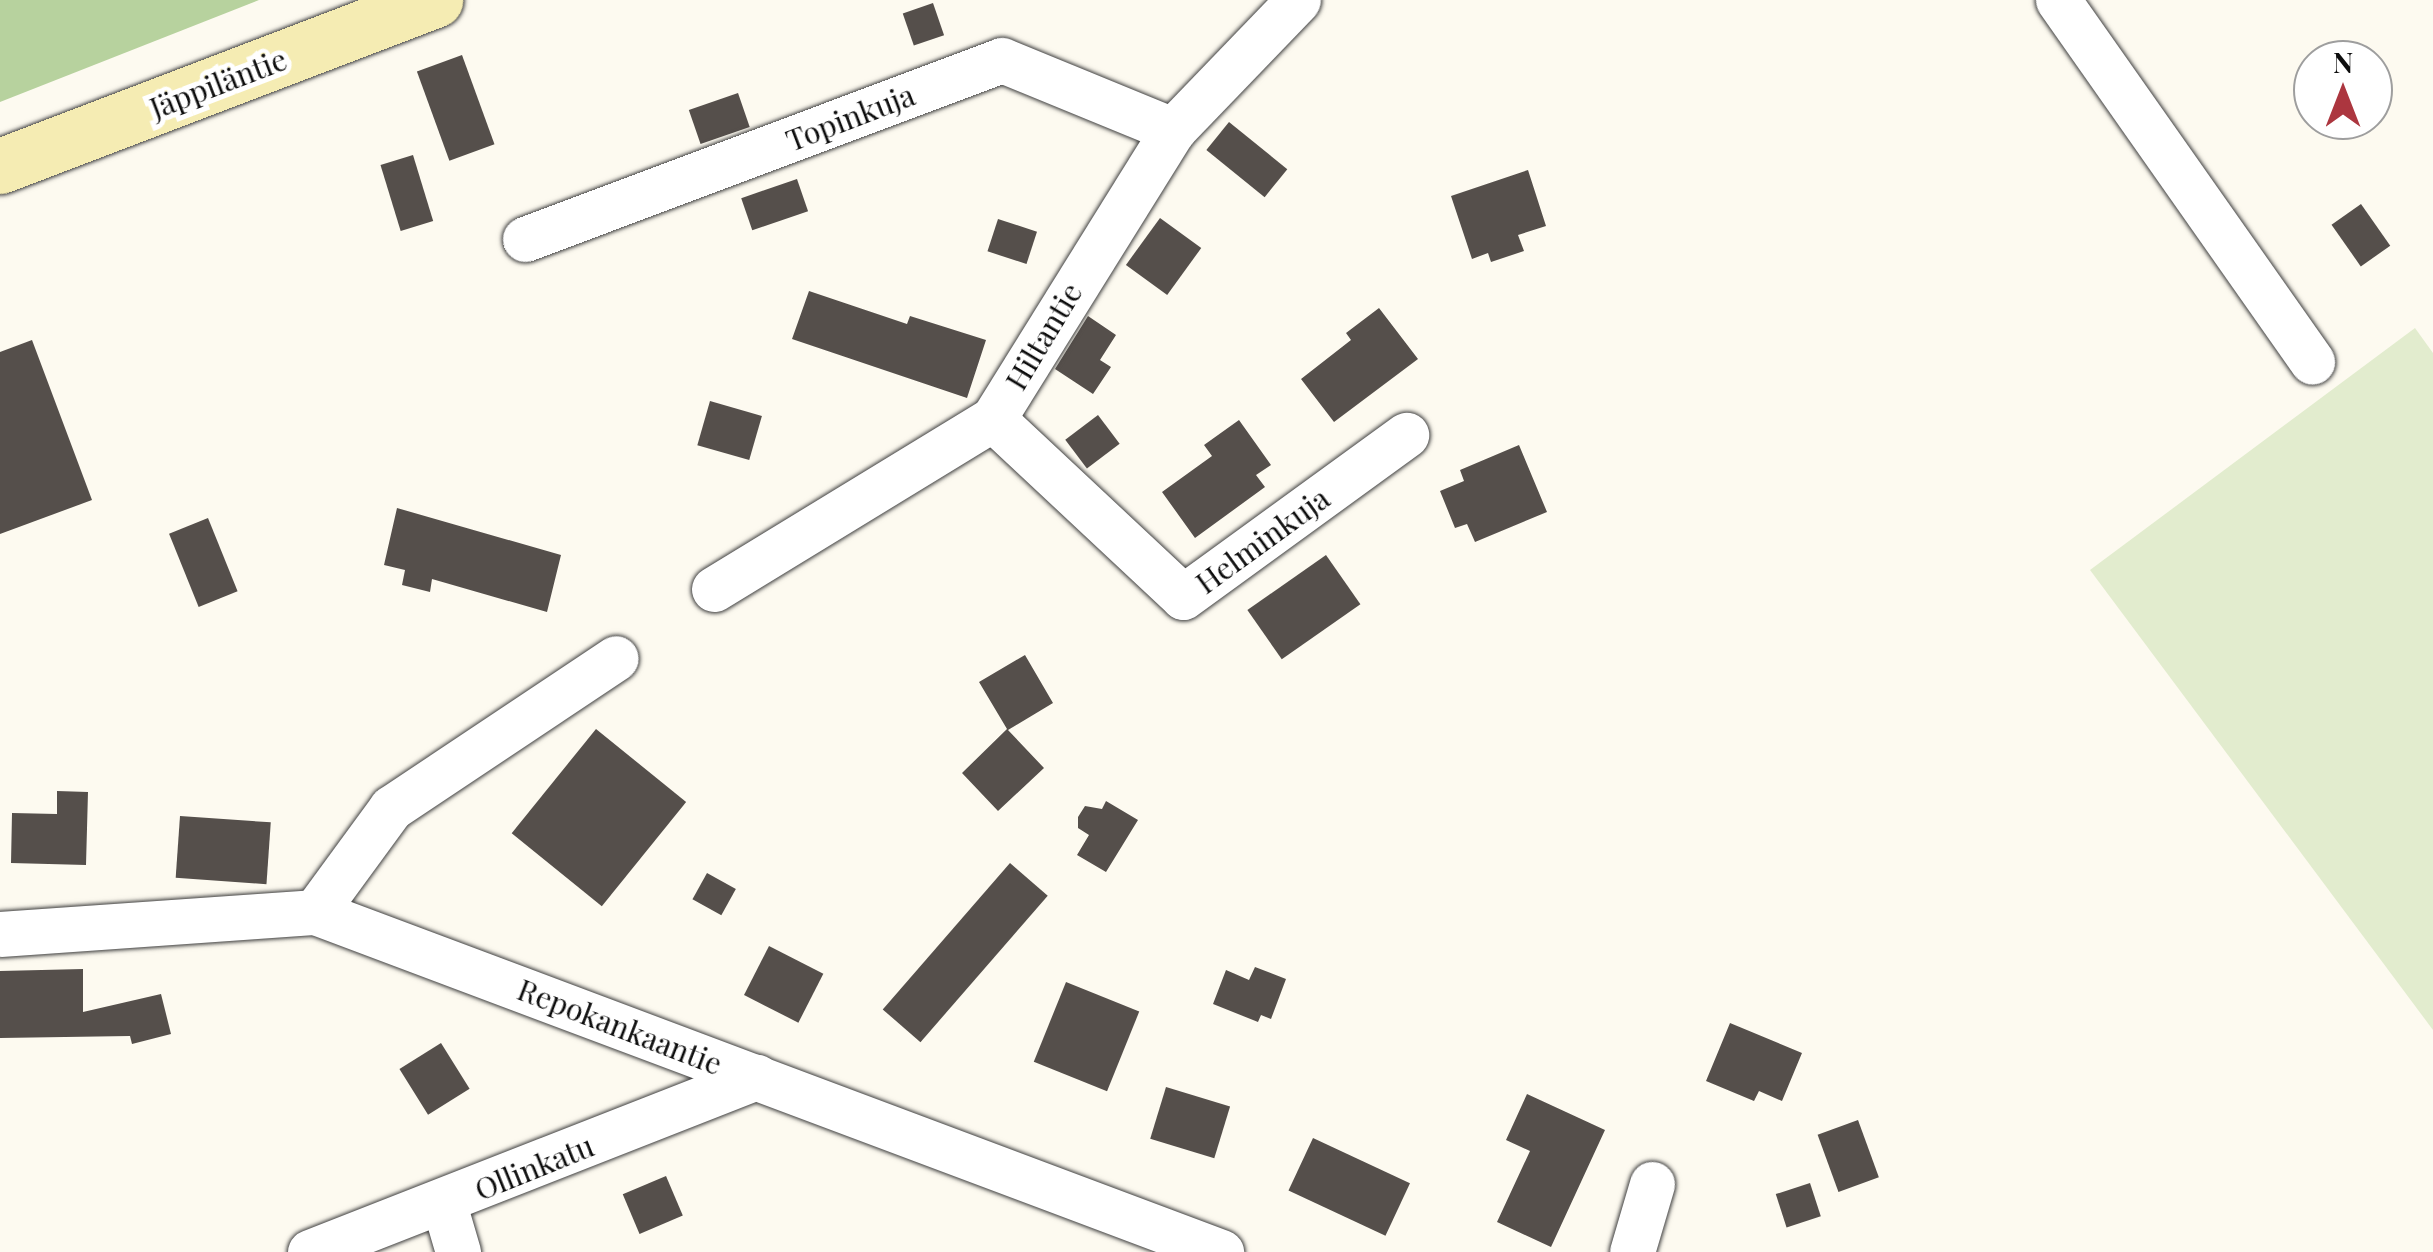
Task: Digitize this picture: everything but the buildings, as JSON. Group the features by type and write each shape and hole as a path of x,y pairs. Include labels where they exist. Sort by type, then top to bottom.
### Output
{"main road":[{"name":"Jäppiläntie","path":"0,166 436,0"}],"street":[{"name":"Hiltantie","path":"714,589 992,419 1173,130 1298,0"},
{"path":"2058,0 2312,362"},
{"name":"Topinkuja","path":"526,239 1002,60 1173,130"},
{"name":"Helminkuja","path":"992,419 1183,597 1406,435"},
{"path":"315,912 391,808 616,658"},
{"name":"Repokankaantie","path":"0,934 315,912 1189,1246"},
{"name":"Ollinkatu","path":"310,1252 444,1204 757,1078"},
{"path":"1632,1252 1652,1184"},
{"path":"444,1204 458,1252"}],"green space":[{"path":"0,0 259,0 0,102"},
{"path":"2415,328 2433,353 2433,1030 2090,570"}]}
